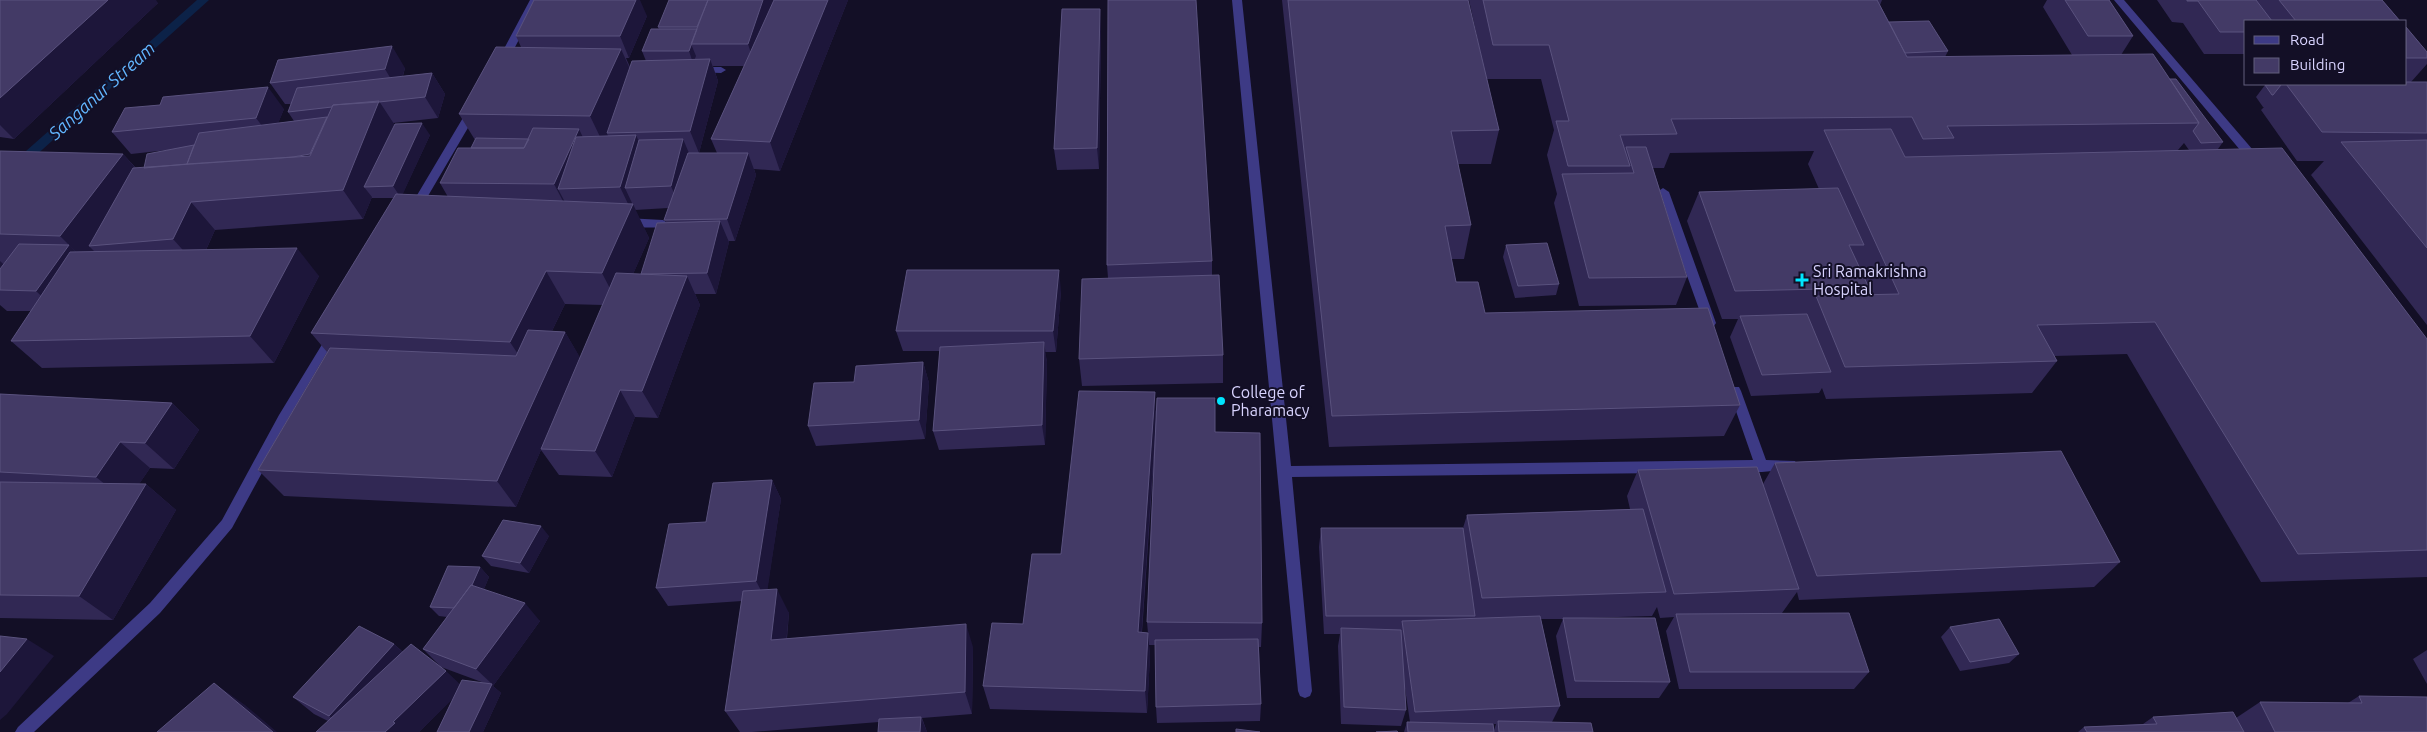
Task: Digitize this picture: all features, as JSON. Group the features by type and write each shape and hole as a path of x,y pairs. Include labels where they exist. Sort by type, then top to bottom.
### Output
{"street":[{"path":"500,72 535,0"},
{"path":"1237,0 1285,472 1305,691"},
{"path":"2119,0 2260,166"},
{"path":"682,70 721,70"},
{"path":"412,217 479,101"},
{"path":"1663,192 1716,338"},
{"path":"614,222 663,224"},
{"path":"23,732 155,608 227,524 284,420 338,328"},
{"path":"1729,375 1762,466"},
{"path":"1285,472 1801,465"}],"building":[{"path":"0,0 108,0 0,98"},
{"path":"534,0 636,0 620,36 516,36"},
{"path":"669,0 708,0 697,27 658,27"},
{"path":"708,0 763,0 748,44 691,44"},
{"path":"774,0 828,0 770,142 711,139"},
{"path":"1108,0 1196,0 1212,261 1107,265"},
{"path":"1288,0 1468,0 1499,130 1451,131 1471,225 1445,226 1456,282 1478,282 1485,313 1708,308 1740,405 1332,416"},
{"path":"1483,0 1877,0 1907,57 2153,54 2199,123 1947,126 1954,138 1923,139 1912,117 1671,119 1677,134 1620,135 1630,166 1568,166 1556,121 1569,121 1549,45 1493,45"},
{"path":"2065,0 2109,0 2133,36 2088,36"},
{"path":"2256,0 2271,20 2244,20 2244,32 2220,32 2198,1 2187,1"},
{"path":"2279,0 2382,0 2399,20 2295,20"},
{"path":"1062,9 1100,9 1097,148 1054,149"},
{"path":"1929,21 1948,51 1905,53 1889,22"},
{"path":"2407,28 2427,52 2427,58 2407,58"},
{"path":"651,29 697,29 689,51 642,51"},
{"path":"392,46 385,69 270,83 278,60"},
{"path":"496,47 621,49 590,116 459,114"},
{"path":"710,59 690,131 607,133 632,61"},
{"path":"432,73 425,97 333,105 332,107 288,112 297,88"},
{"path":"2170,79 2176,79 2223,142 2201,143 2193,131 2199,123"},
{"path":"2407,82 2427,82 2427,133 2322,132 2287,85 2407,85"},
{"path":"2265,85 2281,85 2272,95"},
{"path":"268,87 256,118 112,132 125,108 160,105 163,97"},
{"path":"379,101 343,190 191,202 173,239 89,246 133,168 310,156 333,105"},
{"path":"327,117 310,154 293,157 187,164 199,133"},
{"path":"422,123 393,186 364,187 395,124"},
{"path":"533,128 579,129 554,184 440,183 458,148 524,148"},
{"path":"1891,129 1905,157 2282,148 2427,339 2427,550 2298,554 2155,322 2037,325 2057,361 1845,367 1816,296 1899,294 1824,130"},
{"path":"636,135 620,187 558,189 576,137"},
{"path":"476,138 529,139 524,148 471,148"},
{"path":"683,139 671,186 625,188 639,140"},
{"path":"2427,140 2427,248 2341,142"},
{"path":"194,145 187,164 144,168 147,154"},
{"path":"1626,147 1646,147 1687,277 1589,278 1562,174 1634,173"},
{"path":"0,151 123,154 60,236 0,234"},
{"path":"688,153 748,153 727,219 664,220"},
{"path":"1838,188 1864,245 1849,245 1869,288 1735,291 1699,192"},
{"path":"396,194 633,204 602,273 546,271 510,342 311,333"},
{"path":"720,221 707,273 641,274 657,223"},
{"path":"1547,243 1559,284 1518,286 1506,245"},
{"path":"19,244 69,245 36,291 0,290 0,269"},
{"path":"297,248 250,336 11,341 70,252"},
{"path":"907,270 1059,270 1053,331 896,331"},
{"path":"616,273 687,276 642,391 620,390 595,451 541,449"},
{"path":"1219,275 1223,355 1079,359 1082,279"},
{"path":"1807,314 1831,372 1762,375 1740,316"},
{"path":"528,330 565,332 497,481 258,470 330,348 516,356"},
{"path":"1044,342 1042,425 933,431 940,347"},
{"path":"923,362 919,420 808,426 814,383 854,382 856,366"},
{"path":"1079,391 1155,392 1138,632 1148,633 1145,691 983,686 992,623 1023,624 1032,554 1061,554"},
{"path":"0,394 172,403 145,443 120,442 96,477 0,472"},
{"path":"1157,398 1215,398 1215,432 1260,433 1262,623 1147,622"},
{"path":"2061,451 2120,562 1817,576 1775,463"},
{"path":"1757,467 1799,589 1674,594 1638,470"},
{"path":"772,480 756,581 656,588 669,524 706,522 713,483"},
{"path":"0,482 146,484 79,596 0,595"},
{"path":"1643,509 1666,592 1482,598 1467,515"},
{"path":"503,520 541,526 520,563 482,556"},
{"path":"1321,528 1463,528 1475,616 1326,616"},
{"path":"448,566 480,567 472,585 454,608 430,607"},
{"path":"471,585 525,603 476,669 423,649"},
{"path":"777,589 771,640 966,624 965,692 725,711 743,591"},
{"path":"1849,613 1869,672 1690,672 1676,614"},
{"path":"1540,616 1560,706 1415,712 1402,621"},
{"path":"1563,618 1655,618 1670,682 1575,681"},
{"path":"1999,619 2019,654 1970,662 1950,627"},
{"path":"359,626 394,644 329,716 293,697"},
{"path":"1341,628 1401,630 1406,710 1344,707"},
{"path":"0,636 27,639 0,672"},
{"path":"1258,639 1261,704 1156,707 1155,640"},
{"path":"411,644 446,671 393,722 395,723 385,732 316,732"},
{"path":"462,680 492,684 469,732 437,732"},
{"path":"214,683 273,732 157,732"},
{"path":"2359,696 2427,697 2427,732 2275,732 2260,702 2362,703"},
{"path":"2233,712 2244,732 2087,732 2084,727 2157,724 2153,717"},
{"path":"921,717 920,732 878,732 879,719"},
{"path":"1498,721 1591,723 1593,732 1499,732"},
{"path":"1407,722 1493,724 1494,732 1408,732"},
{"path":"1236,729 1260,732 1236,732"}],"waterway":[{"name":"Sanganur Stream","path":"0,181 204,0"}],"place":[{"name":"Sri Ramakrishna Hospital","path":"1802,280"},
{"name":"College of Pharamacy","path":"1221,401"}]}
